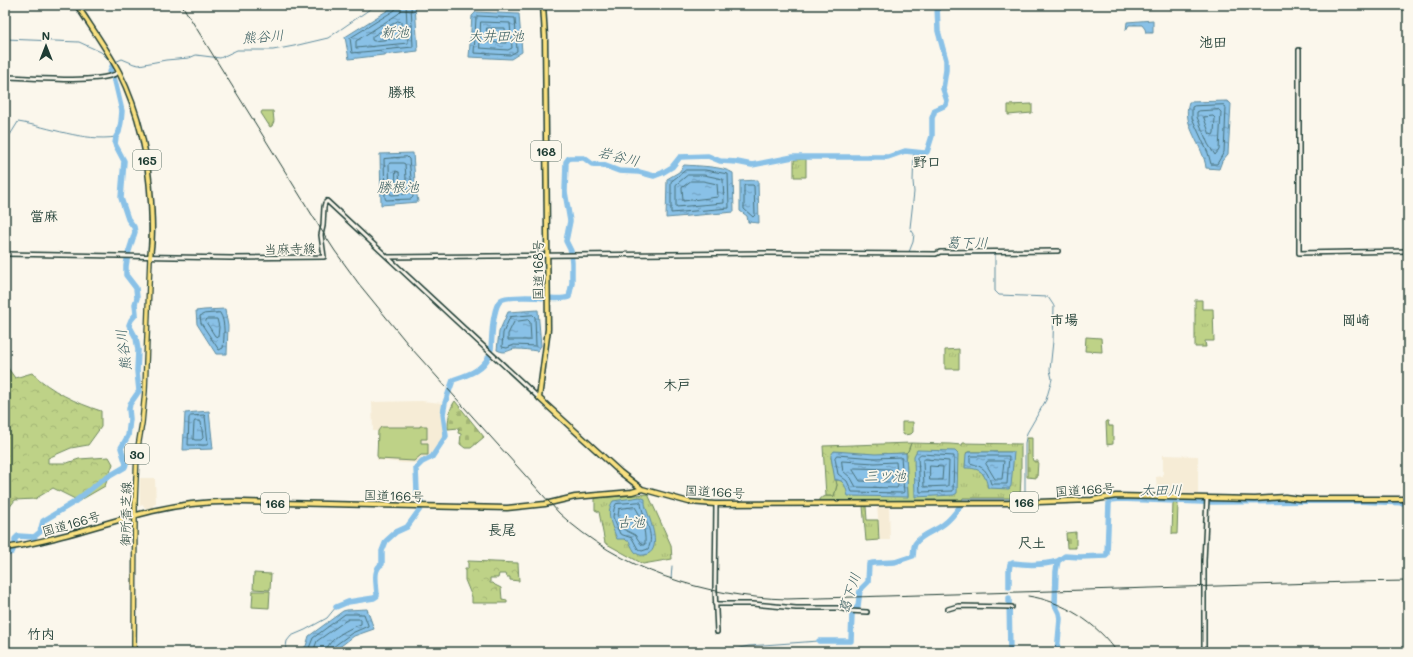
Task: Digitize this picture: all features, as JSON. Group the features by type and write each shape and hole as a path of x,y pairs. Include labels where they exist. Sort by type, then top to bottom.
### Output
{"highway":[{"name":"165","path":"77,5 112,61 136,112 148,161 152,230 150,257"},
{"name":"国道168号","path":"540,398 548,329 545,38 543,5"},
{"path":"540,398 620,472 642,489"},
{"name":"国道166号","path":"5,548 54,539 154,511 206,502 523,507 545,504 575,497 632,492 642,489 689,502 716,504 1009,503 1092,500 1116,496 1206,500 1285,497 1300,499 1408,499"}],"main road":[{"name":"御所香芝線","path":"134,652 137,453 146,391 150,257"}],"street":[{"path":"1299,50 1299,253 1408,251"},
{"path":"5,77 90,79 104,78 117,72"},
{"name":"当麻寺線","path":"5,254 231,258 324,257 321,235 324,207 328,200 540,398"},
{"path":"388,257 764,253 936,254 940,252 1058,251"},
{"path":"1204,652 1206,500"},
{"path":"716,504 715,604 717,632"},
{"path":"715,604 753,604 796,608 839,608 850,612 867,612"},
{"path":"948,609 958,606 1011,607"}],"shaded area":[{"path":"421,401 443,403 446,436 432,455 418,463 377,460 377,431 373,431 372,402"},
{"path":"1163,455 1198,456 1198,495 1157,493 1156,477 1163,476"},
{"path":"140,478 155,478 156,504 153,505 154,508 146,509 143,505 140,506"},
{"path":"1402,480 1408,480 1408,497 1402,497"},
{"path":"877,506 889,506 890,540 880,540"}],"green space":[{"path":"1032,104 1032,113 1008,115 1008,105"},
{"path":"262,111 273,111 274,121 272,126 270,127 261,113"},
{"path":"806,159 806,177 794,177 794,160"},
{"path":"1195,300 1202,300 1202,309 1213,309 1214,341 1205,341 1206,347 1195,347"},
{"path":"1086,337 1101,338 1102,352 1085,351"},
{"path":"959,349 959,369 945,369 945,350"},
{"path":"5,364 15,378 32,373 64,396 101,411 101,427 88,445 71,448 48,458 48,463 67,463 79,459 109,457 113,464 105,486 79,501 53,488 35,499 15,500 9,508 8,531 5,533"},
{"path":"455,401 484,437 471,448 465,448 460,444 461,434 458,433 459,428 448,429 450,411"},
{"path":"1106,421 1108,421 1109,426 1113,426 1113,444 1107,445"},
{"path":"902,422 913,422 913,432 911,434 904,435 902,432"},
{"path":"427,426 427,439 421,439 421,443 428,443 428,455 421,455 414,461 379,459 377,456 378,431 381,427"},
{"path":"1027,438 1032,438 1033,461 1038,461 1037,478 1027,477"},
{"path":"911,443 962,445 963,443 1021,444 1020,497 963,498 962,500 819,501 819,499 826,496 834,496 837,485 835,480 841,480 844,483 908,496 906,453","holes":["1014,452 986,479 981,471 975,468 966,453"]},
{"path":"911,443 906,453 831,457 837,485 834,496 826,496 823,446"},
{"path":"648,494 671,545 672,559 643,564 605,543 599,512 595,510 595,498"},
{"path":"1173,503 1178,503 1177,534 1172,534"},
{"path":"863,506 866,506 867,520 878,520 879,540 866,541"},
{"path":"1076,532 1076,548 1067,548 1066,533"},
{"path":"468,561 518,563 519,581 510,580 510,577 507,577 506,574 499,574 498,578 490,578 490,583 493,583 501,588 502,599 507,600 507,603 472,603 472,597 465,580 465,569 468,569"},
{"path":"254,573 271,574 270,590 253,589"},
{"path":"253,591 270,591 269,608 252,607"}],"water":[{"name":"新池","path":"396,5 415,5 418,51 349,59 345,37"},
{"name":"大井田池","path":"476,12 519,14 522,52 511,59 469,57 472,16"},
{"path":"1153,20 1153,33 1146,33 1142,25 1129,25 1126,30 1127,22"},
{"path":"1228,101 1231,104 1228,154 1222,161 1219,169 1206,168 1190,127 1187,111 1189,102"},
{"name":"勝根池","path":"413,153 418,202 381,205 380,154"},
{"path":"684,165 723,169 733,173 734,212 666,218 667,179 679,172"},
{"path":"758,180 759,223 748,222 747,216 740,211 740,181"},
{"path":"225,309 228,326 227,354 216,354 197,324 196,311"},
{"path":"538,310 541,346 537,351 513,349 503,352 497,350 499,332 508,312"},
{"path":"209,411 213,449 183,450 185,413"},
{"name":"三ツ池","path":"917,450 955,451 958,454 957,493 954,495 915,497 914,456"},
{"name":"三ツ池","path":"834,451 875,454 906,453 908,497 848,496 843,483 835,480 831,457"},
{"path":"968,452 1014,452 1011,486 1009,489 988,488 984,475 979,470 965,468 966,454"},
{"name":"古池","path":"640,497 645,499 654,535 653,548 650,553 644,555 636,553 629,541 625,539 617,539 609,515 613,501"},
{"path":"367,609 374,629 354,636 333,652 298,652 306,646 309,636 343,611"}],"waterway":[{"name":"熊谷川","path":"115,62 122,59 139,65 166,60 189,58 196,55 220,58 237,50 273,50 294,46 328,38 376,5"},
{"name":"岩谷川","path":"491,349 494,316 501,300 515,297 560,299 569,297 572,283 572,263 571,251 566,241 570,221 565,192 566,162 569,158 584,158 592,164 603,165 619,171 639,172 654,176 672,167 680,157 708,156 720,161 752,165 793,157 888,157 905,151 927,152 932,136 932,118 935,110 946,105 947,101 943,89 946,60 938,31 937,5"},
{"path":"5,39 79,42 101,52 113,64"},
{"name":"熊谷川","path":"15,543 15,539 18,536 34,537 40,532 43,521 73,503 101,481 125,467 126,464 121,448 128,436 130,404 139,391 137,371 138,350 136,338 129,325 136,314 136,288 126,275 128,254 135,232 134,227 128,219 121,198 124,161 115,144 116,137 119,132 122,111 115,81 110,71 113,64"},
{"path":"5,139 10,135 18,122 79,136 104,138 116,137"},
{"name":"葛下川","path":"909,252 914,234 910,228 914,192 914,152"},
{"path":"5,160 7,166 5,172"},
{"name":"葛下川","path":"918,252 937,252"},
{"name":"葛下川","path":"942,254 995,254 995,291 999,295 1048,297 1054,306 1050,370 1052,379 1046,400 1027,433 1025,443 1025,498"},
{"name":"岩谷川","path":"336,607 348,602 374,598 377,596 376,574 379,566 382,564 382,551 386,541 396,532 407,527 420,509 421,503 417,492 416,468 422,462 432,457 446,436 443,414 453,380 478,369 489,356"},
{"name":"葛下川","path":"963,499 1019,499"},
{"name":"太田川","path":"1057,652 1060,619 1055,605 1056,571 1058,561 1065,556 1106,556 1109,503 1111,500 1203,502 1355,501 1408,503"},
{"name":"葛下川","path":"819,641 851,641 852,614 858,606 860,590 868,582 869,564 895,562 913,556 915,544 925,535 947,522 961,505"},
{"name":"熊谷川","path":"5,555 13,550"},
{"path":"1013,563 1036,564 1058,561"},
{"path":"1009,587 1010,564"},
{"path":"671,580 672,566"},
{"path":"1009,598 1010,652"},
{"name":"岩谷川","path":"285,652 287,641 291,636 327,618 336,607"},
{"name":"葛下川","path":"720,652 749,646 819,641"}],"railway":[{"path":"182,5 322,231 359,284 412,349 559,513 583,533 636,565 665,577 725,593 787,599 1408,581"},
{"path":"1028,596 1054,603 1078,615 1100,632 1117,652"}],"district":[{"name":"池田","path":"1213,41"},
{"name":"勝根","path":"402,91"},
{"name":"野口","path":"927,161"},
{"name":"當麻","path":"44,215"},
{"name":"市場","path":"1064,319"},
{"name":"岡崎","path":"1356,319"},
{"name":"木戸","path":"677,384"},
{"name":"長尾","path":"502,529"},
{"name":"尺土","path":"1032,542"},
{"name":"竹内","path":"41,633"}]}
